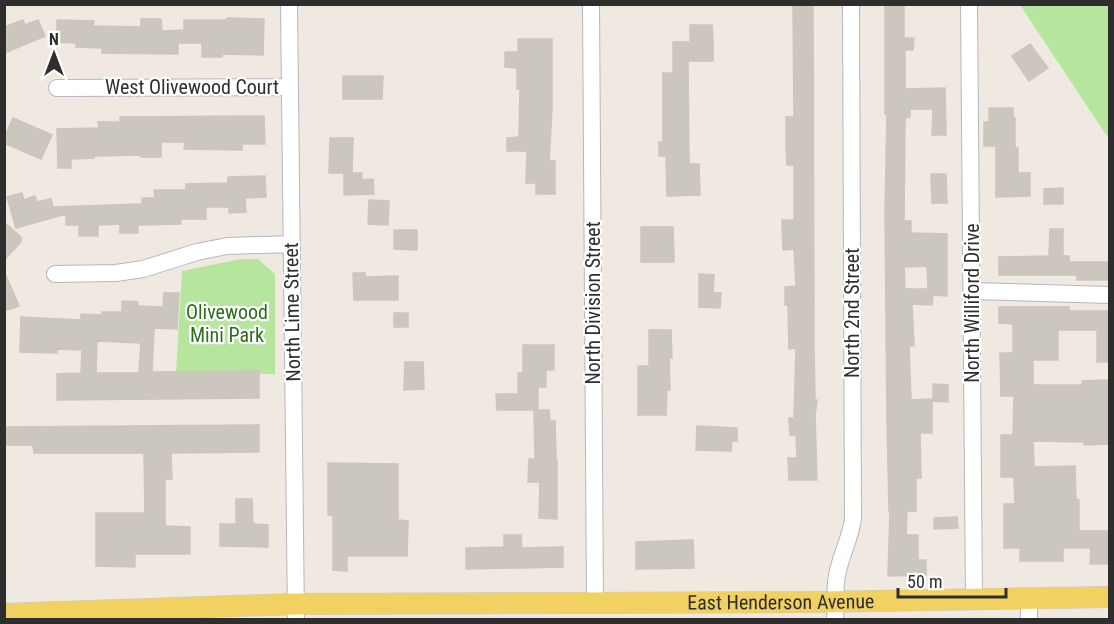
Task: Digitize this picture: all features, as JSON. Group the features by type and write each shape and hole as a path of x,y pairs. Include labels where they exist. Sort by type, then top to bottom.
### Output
{"main road":[{"name":"East Henderson Avenue","path":"4,614 296,612 595,602 835,610 974,600 1110,597"}],"street":[{"name":"North Lime Street","path":"290,4 296,612"},
{"name":"North Division Street","path":"591,4 595,602"},
{"name":"North 2nd Street","path":"835,610 836,581 851,534 853,519 851,4"},
{"name":"North Williford Drive","path":"969,4 974,600"},
{"name":"West Olivewood Court","path":"57,88 290,87"},
{"path":"55,274 123,273 226,246 291,244"},
{"path":"972,291 1110,295"},
{"path":"1029,598 1029,620"}],"green space":[{"path":"1020,5 1109,5 1109,139"},
{"name":"Olivewood Mini Park","path":"241,259 258,259 275,274 275,374 176,373 182,271"}],"building":[{"path":"793,4 813,4 814,348 815,400 817,400 815,415 817,480 789,480 788,458 797,458 796,435 790,435 789,418 794,418 796,348 789,349 788,305 785,305 785,287 796,286 794,249 783,250 782,220 794,220 794,165 787,165 786,146 786,117 794,117"},
{"path":"885,4 904,4 904,38 914,38 913,50 905,50 905,89 945,88 946,135 932,135 933,109 910,109 910,117 905,118 904,221 911,221 911,233 947,234 947,296 933,295 932,305 912,304 914,346 909,346 911,400 932,399 932,433 920,433 921,478 916,478 916,511 907,511 906,535 918,535 918,560 926,560 926,575 888,576 890,511 885,212 887,114 885,114","holes":["927,266 928,289 905,289 904,267"]},
{"path":"227,18 264,19 263,55 222,54 222,57 202,57 202,43 178,43 178,54 102,53 102,48 76,47 76,43 57,42 57,20 94,21 93,26 141,27 141,19 161,19 162,31 184,30 184,20 227,20"},
{"path":"23,20 25,25 38,20 45,36 7,52 4,46 4,27"},
{"path":"690,25 712,25 713,42 713,61 688,61 689,164 699,164 700,195 667,196 666,156 659,156 659,142 663,142 663,73 673,73 673,42 690,42"},
{"path":"518,39 552,39 549,161 555,161 555,194 536,194 536,183 526,183 527,151 507,151 507,138 519,137 520,89 517,89 517,68 505,67 505,52 518,52"},
{"path":"1030,44 1048,68 1029,81 1012,56"},
{"path":"343,76 383,76 382,99 343,99"},
{"path":"989,108 1013,108 1015,148 1018,148 1018,173 1030,173 1030,196 996,197 996,146 984,146 984,122 989,122"},
{"path":"264,116 265,144 242,144 242,150 184,149 185,142 161,142 161,157 94,156 94,158 71,159 71,168 58,168 57,129 99,128 98,122 120,122 120,117"},
{"path":"13,118 52,135 41,159 4,143"},
{"path":"330,138 353,138 352,173 362,173 362,180 373,179 374,194 344,195 344,173 329,173"},
{"path":"931,174 946,174 947,203 932,203"},
{"path":"265,176 266,197 245,198 246,212 229,213 229,207 206,207 206,219 180,219 181,224 138,225 138,233 120,233 120,224 98,225 98,236 79,236 79,225 66,225 66,214 16,228 7,197 22,193 24,200 35,196 37,202 51,199 53,207 142,204 142,198 155,198 154,190 186,190 186,184 228,183 228,177"},
{"path":"1063,188 1063,204 1044,204 1044,189"},
{"path":"369,200 389,201 388,225 368,224"},
{"path":"4,222 21,237 21,242 4,260"},
{"path":"641,227 673,227 674,262 641,262"},
{"path":"1050,229 1063,229 1063,256 1069,256 1069,262 1108,262 1108,280 1077,280 1077,275 999,275 999,257 1049,256"},
{"path":"394,230 417,230 417,250 394,249"},
{"path":"4,271 19,306 4,311"},
{"path":"353,273 365,273 365,277 398,276 398,300 354,300"},
{"path":"699,274 714,275 713,293 721,293 720,308 699,307"},
{"path":"164,293 179,293 177,329 154,328 152,372 259,371 259,398 57,400 57,374 81,373 82,350 57,349 57,353 20,352 21,317 81,320 81,314 102,315 102,312 122,312 122,301 138,302 138,306 163,307","holes":["97,341 141,343 139,373 96,373"]},
{"path":"999,307 1069,307 1069,311 1110,311 1110,362 1097,362 1097,330 1058,330 1058,360 1033,360 1033,385 1082,385 1082,381 1107,380 1109,444 1084,445 1084,442 1033,441 1034,467 1075,466 1076,500 1079,500 1079,531 1108,531 1108,564 1090,564 1091,548 1063,548 1063,561 1020,561 1020,548 1004,548 1004,504 1015,504 1014,477 1001,477 1001,435 1013,435 1014,396 1001,396 1000,353 1013,353 1013,324 999,323"},
{"path":"394,313 408,313 408,327 394,327"},
{"path":"649,330 671,330 672,358 669,358 670,390 667,390 666,415 638,415 638,366 649,366"},
{"path":"523,345 554,345 554,370 546,370 546,387 538,387 538,410 497,410 496,394 518,394 518,373 523,373"},
{"path":"405,362 423,362 424,389 404,390"},
{"path":"933,384 948,385 948,402 933,401"},
{"path":"534,410 549,410 550,421 555,421 557,519 539,518 540,482 528,482 529,459 535,459"},
{"path":"259,425 259,452 171,453 172,479 165,479 165,526 190,527 190,554 135,554 135,567 96,566 96,513 145,513 144,453 34,453 33,445 4,445 4,427"},
{"path":"697,426 737,428 737,441 732,441 731,451 696,450"},
{"path":"328,463 398,464 398,520 408,521 407,556 347,556 347,571 333,570 333,515 328,515"},
{"path":"236,499 252,499 253,524 268,525 268,547 220,546 220,524 236,524"},
{"path":"957,517 958,528 934,529 934,518"},
{"path":"504,535 521,535 522,548 563,547 563,567 466,569 466,548 504,547"},
{"path":"693,540 694,568 636,569 636,542"}]}
